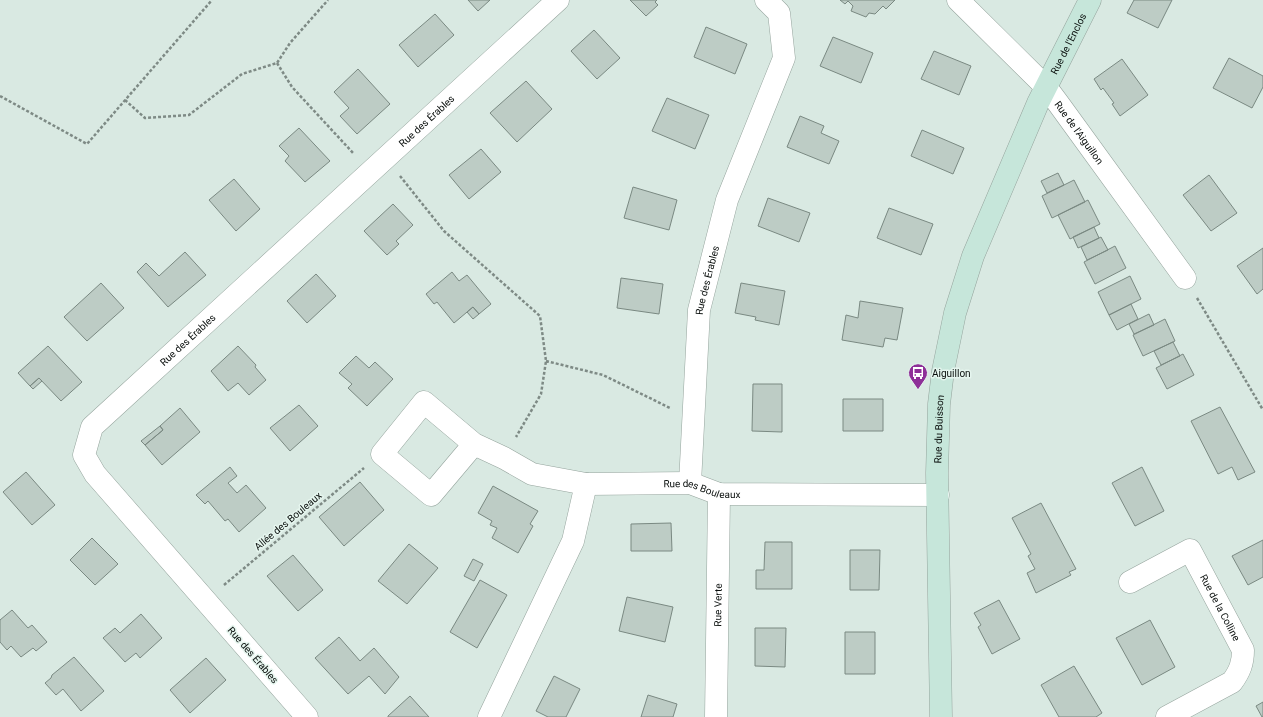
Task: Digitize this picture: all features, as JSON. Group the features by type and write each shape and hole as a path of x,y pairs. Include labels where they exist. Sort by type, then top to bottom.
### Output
{"street":[{"name":"Rue des Érables","path":"307,717 95,474 84,455 92,427 558,0"},
{"name":"Rue des Érables","path":"690,483 699,310 727,200 784,58 779,13 766,0"},
{"name":"Rue de l'Aiguillon","path":"958,0 1046,88 1185,278"},
{"name":"Rue de l'Enclos","path":"1046,88 1090,0"},
{"name":"Rue du Buisson","path":"941,717 938,495 939,404 943,371 955,312 973,256 1038,103 1046,88"},
{"name":"Rue des Bouleaux","path":"382,454 424,402 474,444 504,458 532,474 586,484 690,483 718,494 938,495"},
{"path":"382,454 431,495 474,444"},
{"path":"489,717 573,540 586,484"},
{"name":"Rue Verte","path":"716,717 718,494"},
{"name":"Rue de la Colline","path":"1130,582 1190,550 1244,650 1243,661 1239,672 1232,682 1167,717"}],"path":[{"path":"0,96 87,144 212,0"},
{"path":"125,100 145,118 189,115 242,74 277,63 290,43 328,0"},
{"path":"277,63 292,87 378,165 444,231 540,316 546,361 542,394 504,458"},
{"path":"1185,278 1263,410"},
{"path":"546,361 603,375 694,419"},
{"name":"Allée des Bouleaux","path":"205,600 382,454"}],"building":[{"path":"468,0 490,0 478,11"},
{"path":"630,0 657,0 655,2 658,5 646,16"},
{"path":"840,0 895,0 886,9 883,6 875,14 869,13 866,17 851,11 853,6 848,1 845,4"},
{"path":"1134,0 1172,0 1158,28 1127,13"},
{"path":"435,14 454,35 418,67 399,45"},
{"path":"706,27 747,44 735,74 694,57"},
{"path":"594,30 620,58 597,79 571,51"},
{"path":"833,37 873,53 861,83 820,66"},
{"path":"934,51 971,66 959,95 921,79"},
{"path":"1229,58 1263,76 1263,87 1252,108 1213,88"},
{"path":"1122,59 1148,95 1120,116 1112,104 1114,103 1103,88 1101,90 1094,79"},
{"path":"358,69 390,104 357,134 340,116 349,108 334,92"},
{"path":"526,81 552,109 517,142 490,113"},
{"path":"667,98 709,115 695,149 652,131"},
{"path":"800,116 824,126 821,133 839,141 829,164 787,147"},
{"path":"299,128 330,161 305,182 285,161 289,156 279,146"},
{"path":"922,130 964,148 953,174 911,156"},
{"path":"481,149 501,172 469,199 449,175"},
{"path":"1058,173 1064,185 1047,193 1041,181"},
{"path":"1209,175 1237,213 1211,231 1183,195"},
{"path":"234,179 260,209 236,231 209,200"},
{"path":"1074,180 1085,202 1052,218 1042,196"},
{"path":"633,187 677,200 669,230 624,218"},
{"path":"768,198 810,213 799,242 758,226"},
{"path":"1088,200 1100,224 1070,239 1058,215"},
{"path":"393,204 413,225 396,241 399,244 387,255 364,231"},
{"path":"889,208 933,224 921,255 877,238"},
{"path":"1094,227 1099,238 1078,248 1073,237"},
{"path":"1101,237 1108,250 1087,260 1081,247"},
{"path":"1115,246 1126,268 1095,284 1084,262"},
{"path":"1263,248 1263,289 1257,294 1237,266"},
{"path":"185,252 206,275 168,307 137,272 146,263 159,276"},
{"path":"452,272 459,281 467,275 491,304 479,314 473,307 454,323 437,302 434,304 426,294"},
{"path":"316,274 336,296 307,323 287,301"},
{"path":"1130,276 1141,299 1109,315 1098,292"},
{"path":"621,278 663,284 659,314 617,308"},
{"path":"101,283 124,308 87,341 64,317"},
{"path":"741,283 785,291 779,325 755,320 756,317 735,313"},
{"path":"860,301 903,308 897,340 885,338 883,347 842,340 846,315 858,318"},
{"path":"1131,304 1138,319 1117,330 1109,315"},
{"path":"473,307 479,314 473,319 467,312"},
{"path":"1149,314 1154,325 1134,334 1129,324"},
{"path":"1165,319 1175,341 1143,356 1133,335"},
{"path":"1173,342 1180,356 1161,365 1154,351"},
{"path":"48,346 82,382 61,401 39,378 30,386 18,373"},
{"path":"238,346 256,365 255,367 266,380 249,395 238,383 228,391 211,371"},
{"path":"1183,354 1194,375 1167,389 1156,368"},
{"path":"356,356 369,368 375,362 393,379 367,406 348,388 352,384 339,373"},
{"path":"39,378 42,381 33,389 30,386"},
{"path":"753,384 782,384 782,432 752,431"},
{"path":"843,399 883,399 883,431 843,431"},
{"path":"299,405 318,426 290,451 270,428"},
{"path":"1220,407 1255,472 1238,480 1232,467 1218,474 1191,421"},
{"path":"180,408 200,432 162,465 145,445 163,430 160,426"},
{"path":"160,426 163,430 145,445 141,441"},
{"path":"230,467 237,476 228,483 237,493 246,485 266,508 239,532 228,519 225,521 208,501 205,504 196,495"},
{"path":"1142,467 1164,511 1135,526 1112,483"},
{"path":"26,472 55,505 32,525 3,492"},
{"path":"360,482 384,510 344,546 319,517"},
{"path":"493,486 538,511 530,524 533,526 518,553 492,538 497,528 490,525 492,521 478,513"},
{"path":"1041,503 1076,569 1069,572 1071,575 1036,593 1027,573 1035,569 1028,556 1031,554 1012,518"},
{"path":"671,523 672,551 631,551 631,524"},
{"path":"92,538 118,564 95,585 70,560"},
{"path":"1263,540 1263,577 1248,585 1232,556"},
{"path":"765,542 792,542 792,589 756,589 756,570 764,570"},
{"path":"409,544 438,568 407,604 378,581"},
{"path":"850,550 880,550 879,590 850,590"},
{"path":"293,555 323,590 298,611 267,576"},
{"path":"473,559 483,564 474,581 464,576"},
{"path":"480,580 507,595 477,648 450,632"},
{"path":"627,597 673,607 665,642 619,631"},
{"path":"999,600 1020,639 992,654 978,627 981,625 974,613"},
{"path":"12,610 28,628 32,625 47,642 36,651 33,648 21,657 11,646 7,650 0,642 0,620"},
{"path":"141,614 162,638 140,658 136,653 125,662 103,638 115,628 120,633"},
{"path":"1150,620 1175,667 1142,685 1116,638"},
{"path":"755,628 786,628 785,667 755,666"},
{"path":"845,632 875,632 875,674 845,674"},
{"path":"339,637 360,661 374,648 399,677 385,694 369,676 348,694 315,658"},
{"path":"74,657 104,691 81,711 63,689 56,695 45,683 51,678 52,675"},
{"path":"206,658 226,680 190,713 170,690"},
{"path":"1074,666 1102,713 1096,717 1059,717 1041,685"},
{"path":"554,676 580,689 566,717 548,717 536,711"},
{"path":"648,695 677,704 673,717 641,717"},
{"path":"410,696 429,717 388,717 388,716"},
{"path":"1263,702 1263,717 1262,717 1256,706"}],"place":[{"name":"Aiguillon","path":"918,390"}]}
